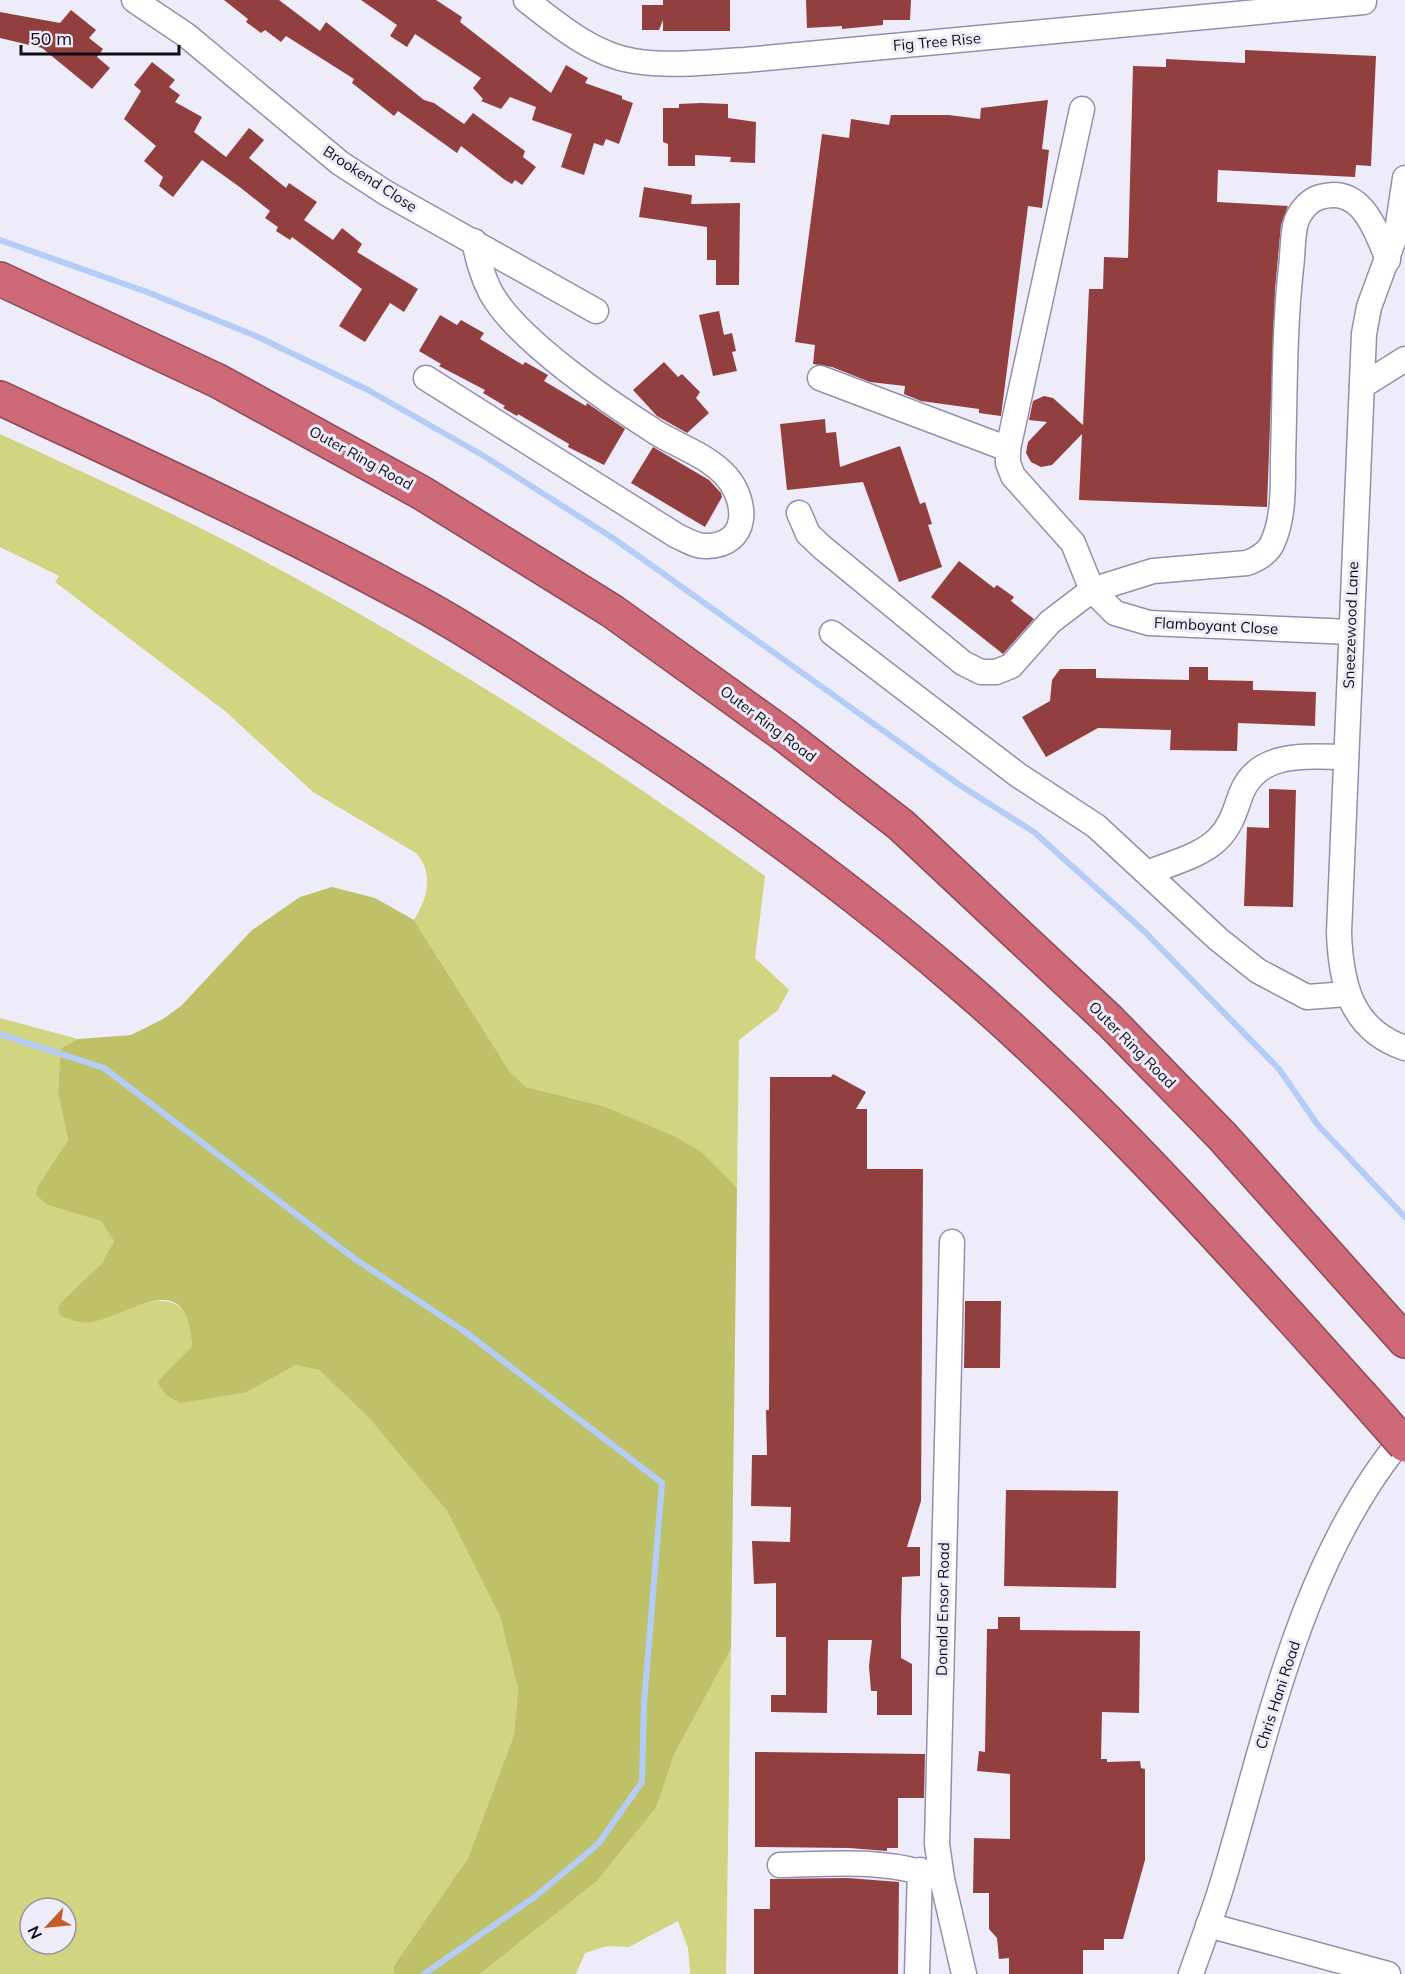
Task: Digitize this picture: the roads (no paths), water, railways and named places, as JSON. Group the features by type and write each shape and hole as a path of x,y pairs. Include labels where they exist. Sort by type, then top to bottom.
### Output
{"highway":[{"name":"Outer Ring Road","path":"0,279 218,381 422,492 612,611 783,734 901,825 1110,1022 1222,1136 1405,1341"},
{"path":"0,398 268,524 404,595 500,652 666,759 782,840 954,978 1046,1062 1147,1161 1405,1444"}],"street":[{"name":"Brookend Close","path":"134,0 186,35 340,163 386,193 596,311"},
{"name":"Fig Tree Rise","path":"526,0 593,47 632,61 675,63 745,60 1364,2"},
{"path":"1082,109 1008,449 1008,463 1013,476 1073,543 1092,590"},
{"name":"Sneezewood Lane","path":"1405,178 1401,231 1369,307 1364,334 1339,933 1340,962 1347,994 1363,1022 1388,1042 1405,1048"},
{"path":"799,513 808,534 823,548 963,663 981,672 996,672 1011,666 1050,622 1092,590 1153,571 1247,563 1261,557 1271,546 1277,529 1282,494 1288,290 1296,223 1305,207 1315,198 1330,194 1346,197 1360,205 1374,223 1388,260"},
{"path":"426,378 677,536 704,547 712,546 730,538 739,527 743,512 739,494 725,475 701,455 657,432 614,402 534,342 512,322 487,283 474,241"},
{"path":"1362,386 1405,359"},
{"path":"820,378 1008,449"},
{"name":"Flamboyant Close","path":"1092,590 1115,613 1149,623 1351,632"},
{"path":"832,633 1018,775 1096,826 1218,939 1258,971 1307,997 1347,994"},
{"path":"1147,873 1216,842 1227,830 1242,793 1259,769 1272,761 1287,758 1346,757"},
{"name":"Donald Ensor Road","path":"952,1242 937,1844 942,1879 964,1974"},
{"name":"Chris Hani Road","path":"1191,1974 1307,1606 1339,1533 1383,1461 1405,1435"},
{"path":"780,1865 864,1864 920,1870 942,1879"},
{"path":"917,1974 920,1870"},
{"path":"1208,1925 1388,1974"}],"waterway":[{"path":"0,240 147,292 256,336 368,390 484,456 616,540 958,784 1034,832 1144,931 1279,1069 1317,1124 1405,1217"},
{"path":"0,1034 104,1068 355,1259 464,1331 662,1483 644,1704 642,1782 598,1844 536,1896 424,1974"}]}
